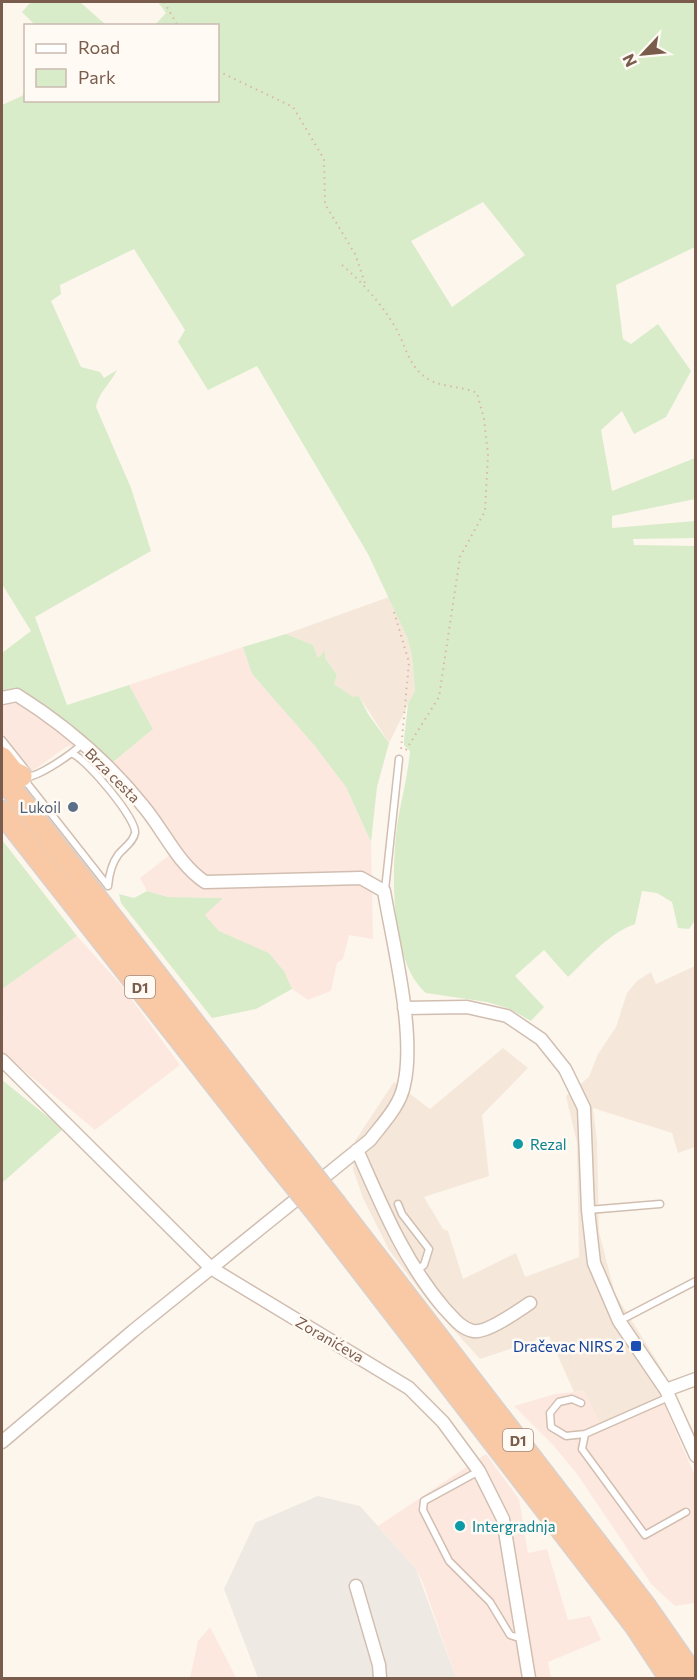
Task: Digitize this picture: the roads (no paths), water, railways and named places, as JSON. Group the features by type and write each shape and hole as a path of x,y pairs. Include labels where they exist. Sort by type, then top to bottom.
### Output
{"highway":[{"path":"2,758 18,777"},
{"name":"D1","path":"18,777 128,939 285,1156"},
{"name":"D1","path":"2,812 285,1156 645,1606 695,1678"},
{"path":"108,886 111,900 127,922 128,939"},
{"name":"D1","path":"328,1210 628,1616 670,1678"}],"street":[{"name":"Brza cesta","path":"2,698 17,695 41,710 114,771 145,808 187,867 205,882 361,878 384,891"},
{"path":"2,1442 211,1268 370,1140 392,1112 404,1084 406,1049 404,1008 384,891"},
{"path":"404,1008 467,1007 507,1016 542,1039 565,1069 584,1108 588,1210 594,1263 619,1320 668,1394 696,1456"},
{"name":"Zoranićeva","path":"2,1060 211,1268 409,1388 443,1422 479,1471 503,1519 528,1678"},
{"path":"357,1150 401,1248 416,1271 460,1326 475,1331 489,1327 530,1303"},
{"path":"668,1394 696,1379"},
{"path":"356,1586 368,1622 380,1678"}],"lane":[{"path":"2,740 18,777 108,886"},
{"path":"73,754 82,744"},
{"path":"18,777 67,754 73,754 83,759 107,788 134,825 135,833 117,856 108,886"},
{"path":"384,891 399,759"},
{"path":"399,1204 402,1214 429,1249 424,1264 416,1271"},
{"path":"588,1210 660,1204"},
{"path":"619,1320 696,1281"},
{"path":"581,1403 572,1399 559,1402 550,1413 551,1427 566,1436 585,1434 668,1394"},
{"path":"585,1434 582,1449 645,1534 686,1512"},
{"path":"479,1471 424,1501 423,1510 449,1561 490,1602 510,1635 523,1640"}],"place":[{"name":"Lukoil","path":"73,807"},
{"name":"Rezal","path":"518,1144"},
{"name":"Dračevac NIRS 2","path":"636,1346"},
{"name":"Intergradnja","path":"460,1526"}]}
